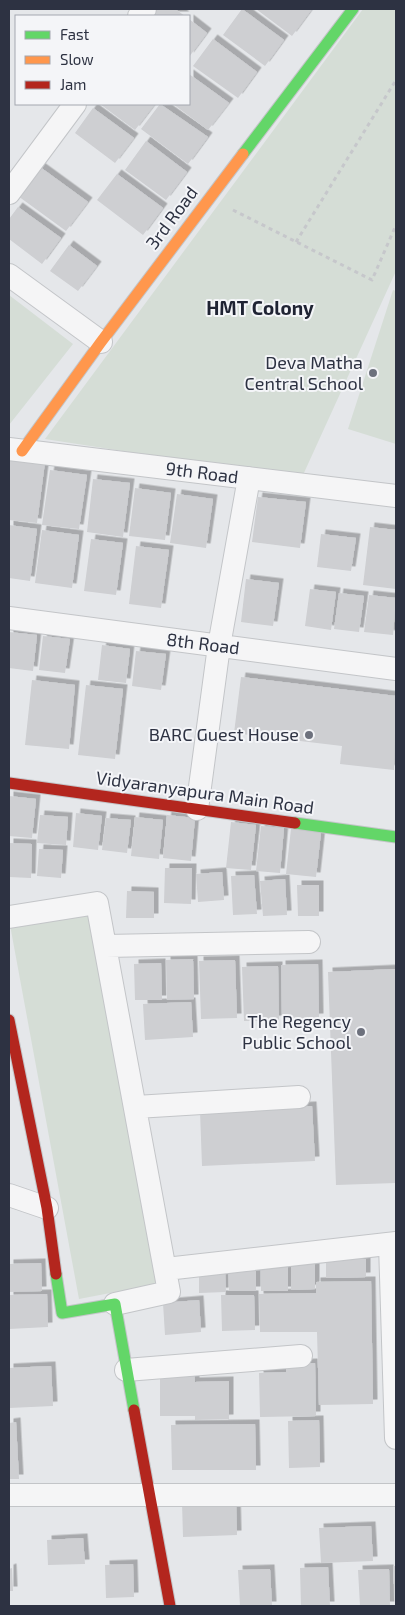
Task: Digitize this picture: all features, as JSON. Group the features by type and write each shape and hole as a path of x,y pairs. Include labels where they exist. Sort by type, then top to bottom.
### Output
{"street":[{"name":"3rd Road","path":"15,450 101,342 353,9"},
{"path":"9,193 74,105"},
{"path":"9,275 101,342"},
{"name":"9th Road","path":"15,450 396,496"},
{"path":"197,809 219,646 249,478"},
{"name":"8th Road","path":"9,618 396,669"},
{"name":"Vidyaranyapura Main Road","path":"9,784 396,837"},
{"path":"9,917 97,902 169,1292 62,1313 47,1208 12,1057 9,1020"},
{"path":"106,946 309,942"},
{"path":"136,1107 299,1097"},
{"path":"9,1195 47,1208"},
{"path":"166,1270 393,1244 396,1438"},
{"path":"115,1304 170,1606"},
{"path":"126,1370 300,1356"},
{"path":"9,1495 396,1495"}],"path":[{"path":"296,242 396,80"},
{"path":"210,198 372,280 396,225"}],"shaded area":[{"path":"363,9 396,9 396,271 303,475 194,462 45,439"},
{"path":"393,290 396,291 396,444 348,429"},
{"path":"9,295 73,344 9,425"},
{"path":"88,911 157,1284 79,1299 10,925"}],"building":[{"path":"152,9 175,9 184,15 148,15"},
{"path":"242,9 284,40 265,66 223,35"},
{"path":"256,9 312,9 292,36"},
{"path":"190,20 207,33 190,56"},
{"path":"213,39 257,72 238,98 193,66"},
{"path":"190,75 229,103 208,130 174,105 190,105"},
{"path":"101,105 154,105 135,130"},
{"path":"159,105 161,105 208,137 188,164 141,129"},
{"path":"93,108 134,138 115,163 75,133"},
{"path":"146,141 187,172 166,200 125,170"},
{"path":"40,167 88,202 66,231 18,196"},
{"path":"117,174 163,208 143,235 97,200"},
{"path":"18,207 61,238 42,264 9,239 9,219"},
{"path":"69,245 97,266 78,291 50,271"},
{"path":"9,458 45,462 37,523 9,520"},
{"path":"50,470 87,475 79,529 42,525"},
{"path":"93,479 130,483 123,537 87,532"},
{"path":"135,488 171,493 165,540 129,536"},
{"path":"177,494 213,499 206,548 170,543"},
{"path":"258,497 306,502 300,548 252,542"},
{"path":"9,525 37,529 30,581 9,578"},
{"path":"370,527 396,530 396,589 363,585"},
{"path":"42,530 79,535 72,588 35,583"},
{"path":"321,534 356,538 351,571 317,567"},
{"path":"91,539 123,543 116,595 84,591"},
{"path":"136,546 169,550 161,608 129,604"},
{"path":"246,579 279,583 273,626 241,622"},
{"path":"310,589 336,592 331,630 305,626"},
{"path":"339,593 364,596 359,632 334,629"},
{"path":"369,595 396,598 393,635 364,632"},
{"path":"9,632 37,635 33,671 9,668"},
{"path":"43,636 70,639 65,673 39,670"},
{"path":"102,645 130,649 126,683 98,680"},
{"path":"136,651 166,654 161,690 132,686"},
{"path":"241,677 396,696 394,770 340,764 342,746 234,733"},
{"path":"32,680 75,685 69,749 25,745"},
{"path":"86,685 123,689 115,759 78,755"},
{"path":"9,796 36,799 32,838 9,836"},
{"path":"76,813 102,816 98,850 73,847"},
{"path":"40,815 68,817 66,845 37,843"},
{"path":"167,815 195,818 191,861 163,858"},
{"path":"135,817 163,820 159,859 131,856"},
{"path":"106,818 131,820 127,853 102,850"},
{"path":"231,822 256,825 251,870 226,868"},
{"path":"261,826 284,828 280,873 256,871"},
{"path":"291,829 321,832 316,877 286,874"},
{"path":"9,843 32,844 31,878 9,877"},
{"path":"39,849 63,850 61,878 37,876"},
{"path":"165,868 192,868 191,904 164,903"},
{"path":"222,872 224,900 198,902 196,874"},
{"path":"254,875 257,914 233,915 231,876"},
{"path":"285,879 287,915 263,916 260,881"},
{"path":"297,885 319,885 319,916 298,916"},
{"path":"127,891 154,892 154,918 126,918"},
{"path":"193,959 194,999 167,1000 166,960"},
{"path":"235,960 237,1018 201,1019 199,961"},
{"path":"161,963 162,1000 135,1000 134,964"},
{"path":"318,964 319,1018 282,1019 281,965"},
{"path":"278,966 279,1020 244,1021 242,967"},
{"path":"396,969 396,1183 336,1185 328,972"},
{"path":"191,1002 193,1037 145,1040 143,1004"},
{"path":"312,1106 315,1161 202,1166 200,1111"},
{"path":"326,1259 366,1259 366,1277 326,1278"},
{"path":"291,1262 315,1262 315,1289 291,1290"},
{"path":"41,1263 42,1291 9,1292 9,1264"},
{"path":"288,1264 288,1291 261,1291 261,1265"},
{"path":"228,1265 256,1265 256,1291 229,1291"},
{"path":"199,1269 225,1269 226,1292 199,1293"},
{"path":"371,1281 373,1404 319,1405 317,1332 260,1332 259,1294 316,1293 316,1282"},
{"path":"47,1294 48,1327 9,1329 9,1295"},
{"path":"221,1295 254,1295 255,1330 222,1331"},
{"path":"199,1300 201,1332 165,1335 163,1303"},
{"path":"315,1363 316,1416 260,1417 259,1373 286,1372 286,1364"},
{"path":"51,1366 53,1406 9,1408 9,1368"},
{"path":"194,1370 195,1382 229,1381 229,1419 195,1420 195,1416 160,1416 160,1371"},
{"path":"319,1420 320,1467 289,1468 288,1421"},
{"path":"16,1422 19,1479 9,1479 9,1423"},
{"path":"255,1424 256,1470 172,1470 171,1425"},
{"path":"236,1499 237,1535 183,1537 182,1502"},
{"path":"371,1526 373,1561 321,1563 319,1528"},
{"path":"83,1538 85,1564 48,1565 47,1540"},
{"path":"133,1564 134,1597 106,1598 105,1565"},
{"path":"393,1566 396,1566 396,1603 395,1603"},
{"path":"328,1567 330,1606 301,1606 300,1568"},
{"path":"12,1568 13,1591 9,1591 9,1569"},
{"path":"270,1569 272,1606 240,1606 238,1570"},
{"path":"389,1569 390,1606 360,1606 358,1570"}],"traffic: fast":[{"path":"243,154 353,9"},
{"path":"295,823 396,837"},
{"path":"56,1274 62,1313 115,1304 134,1410"}],"traffic: slow":[{"path":"22,451 101,342 243,154"}],"traffic: jam":[{"path":"9,783 295,823"},
{"path":"9,1020 47,1208 56,1274"},
{"path":"134,1410 170,1606"}],"place":[{"name":"Deva Matha Central School","path":"373,373"},
{"name":"BARC Guest House","path":"309,735"},
{"name":"The Regency Public School","path":"361,1032"}],"district":[{"name":"HMT Colony","path":"260,308"}]}
